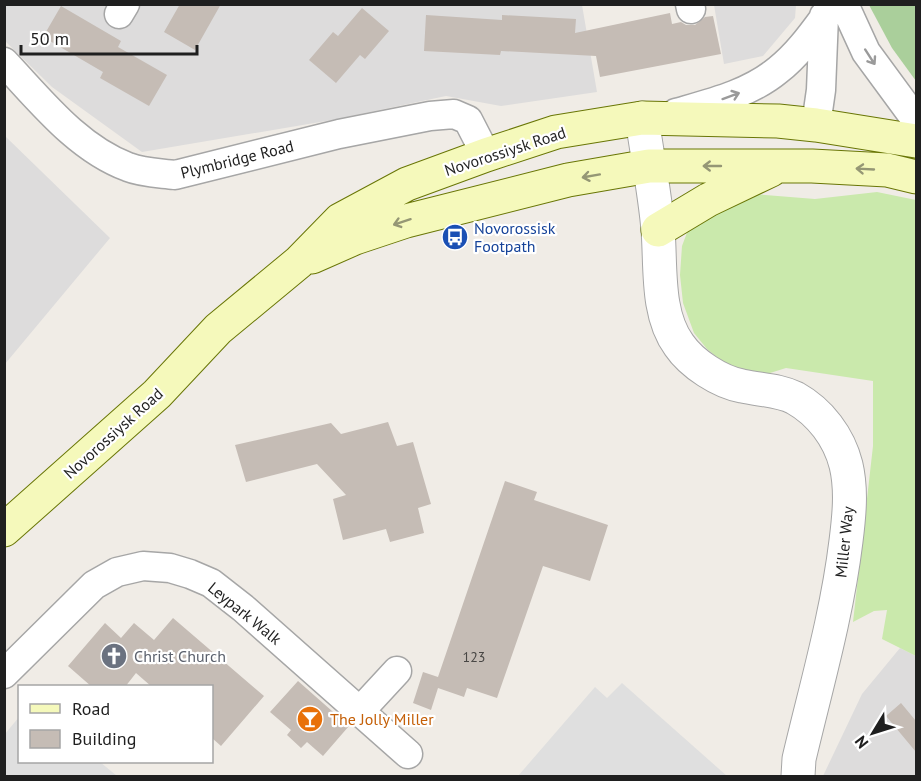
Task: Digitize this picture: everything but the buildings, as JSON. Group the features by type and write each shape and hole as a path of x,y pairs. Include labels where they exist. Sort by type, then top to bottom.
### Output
{"main road":[{"name":"Novorossiysk Road","path":"4,530 157,394 218,329 299,262 340,220 407,184 556,132 648,118 778,121 916,141"},
{"path":"812,166 816,125"},
{"name":"Novorossiysk Road","path":"299,262 355,238 406,220 568,180 649,166 812,166 887,170 916,177"},
{"path":"658,230 708,200 778,166"}],"street":[{"path":"648,118 711,104 742,92 777,71 802,47 831,9"},
{"path":"831,9 916,120"},
{"path":"816,125 831,9"},
{"name":"Plymbridge Road","path":"4,62 91,148 129,168 153,173 175,175 339,134 430,116 454,114 468,120 486,155"},
{"name":"Miller Way","path":"648,118 649,166 658,230 659,274 667,320 678,345 700,365 720,378 740,386 767,389 794,397 818,414 833,434 846,465 850,507 841,582 801,752 798,777"},
{"name":"Leypark Walk","path":"4,674 94,585 117,572 142,566 170,568 211,583 243,608 408,754"},
{"path":"360,711 397,671"}],"shaded area":[{"path":"714,4 796,5 795,18 763,56 724,64"},
{"path":"4,5 582,5 597,92 501,106 446,96 332,120 142,152 52,87 5,41"},
{"path":"5,136 110,238 5,364"},
{"path":"900,648 916,656 916,776 823,776 862,694"},
{"path":"622,683 727,776 518,776 595,687 607,698"},
{"path":"18,718 18,763 101,763 117,776 5,776 5,734"}],"green space":[{"path":"869,5 916,5 916,81 892,48"},
{"path":"877,192 916,200 916,656 882,639 887,610 874,611 853,622 873,446 873,381 786,368 751,375 730,368 707,349 694,333 683,303 680,275 682,246 694,214 742,193 815,199"}],"place":[{"name":"Novorossisk Footpath","path":"455,237"},
{"name":"Christ Church","path":"114,656"},
{"name":"The Jolly Miller","path":"310,719"}]}
